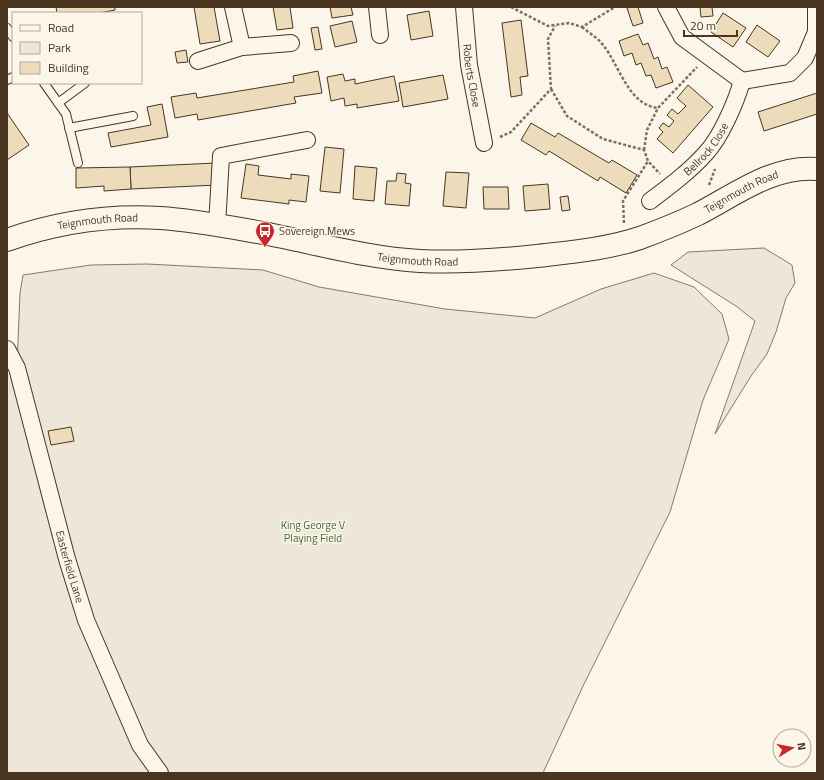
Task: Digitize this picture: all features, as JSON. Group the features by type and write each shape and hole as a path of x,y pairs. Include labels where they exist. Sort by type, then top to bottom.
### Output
{"main road":[{"name":"Teignmouth Road","path":"7,240 52,227 83,221 159,218 217,226 368,254 420,261 458,261 536,256 616,244 639,238 696,215 773,175 786,170 804,168 817,169"}],"street":[{"path":"233,7 242,47"},
{"path":"377,7 380,35"},
{"name":"Roberts Close","path":"464,7 469,65 484,143"},
{"path":"666,7 682,37 742,81 790,72 805,58 816,32 816,7"},
{"path":"198,61 242,47 291,43"},
{"name":"Bellrock Close","path":"650,202 671,186 707,152 736,102 742,81"},
{"path":"217,226 221,156 307,140"},
{"name":"Easterfield Lane","path":"7,349 17,368 67,559 86,620 140,745 160,773"}],"lane":[{"path":"45,84 66,114 78,163"},
{"path":"58,102 83,84"},
{"path":"70,128 133,116"}],"path":[{"path":"511,7 548,26 568,23 582,27 603,45 623,80 640,100 650,107 658,108"},
{"path":"582,27 615,7"},
{"path":"555,26 548,39 551,89 567,116 603,139 644,150"},
{"path":"671,186 648,161 644,150 647,130 658,108 694,71 706,56"},
{"path":"484,143 511,132 551,89"},
{"path":"623,201 648,161"}],"green space":[{"path":"764,248 792,265 795,283 786,298 776,332 767,354 751,376 715,434 755,321 736,306 671,265 688,252"},
{"name":"King George V Playing Field","path":"147,264 263,270 319,287 445,309 535,318 601,289 654,273 694,287 722,314 729,339 703,400 670,512 584,684 543,773 7,773 7,349 17,367 20,293 23,275 91,265"}],"building":[{"path":"56,7 115,7 115,10 104,12 57,12"},
{"path":"194,7 214,7 220,41 200,44"},
{"path":"273,7 290,7 293,28 277,30"},
{"path":"330,7 351,7 353,15 332,18"},
{"path":"638,7 643,23 633,26 627,8"},
{"path":"700,7 712,7 713,16 701,17"},
{"path":"429,11 433,36 411,40 407,15"},
{"path":"723,13 746,28 733,47 711,32"},
{"path":"521,20 528,76 520,77 522,95 511,97 502,23"},
{"path":"352,21 357,42 335,47 330,26"},
{"path":"757,25 780,41 768,57 746,42"},
{"path":"318,27 322,49 315,50 311,28"},
{"path":"638,34 643,45 648,43 654,59 658,57 662,69 667,67 673,82 656,88 651,75 646,76 641,63 636,65 632,53 624,56 619,41"},
{"path":"186,50 188,62 177,63 175,52"},
{"path":"318,71 322,93 294,97 296,103 198,120 197,114 175,118 171,97 196,93 197,98 294,82 293,76"},
{"path":"343,74 345,81 355,79 355,84 394,76 399,101 357,108 357,104 345,106 344,98 331,101 327,77"},
{"path":"443,75 448,99 403,107 399,83"},
{"path":"688,85 713,107 673,153 657,139 663,132 659,128 663,123 669,127 674,121 667,115 672,109 678,114 686,106 677,98"},
{"path":"817,93 817,114 764,131 758,112"},
{"path":"162,104 168,137 111,147 108,133 151,125 147,107"},
{"path":"7,113 29,145 7,160"},
{"path":"531,123 555,137 558,133 609,163 612,160 637,175 626,193 600,177 598,181 549,151 546,155 521,140"},
{"path":"325,147 344,149 340,193 320,191"},
{"path":"216,163 217,185 131,189 130,167"},
{"path":"246,164 259,166 258,175 291,179 291,174 309,176 306,202 289,200 289,204 241,198"},
{"path":"355,166 377,168 374,201 353,199"},
{"path":"130,167 131,189 104,191 104,186 76,188 76,168"},
{"path":"446,172 469,173 466,208 443,206"},
{"path":"397,173 406,174 405,183 411,184 409,206 385,204 387,181 396,181"},
{"path":"548,184 550,209 525,211 523,186"},
{"path":"483,187 508,187 509,209 484,209"},
{"path":"568,196 570,210 562,211 560,197"},
{"path":"71,427 74,441 51,445 48,431"}],"place":[{"name":"Sovereign Mews","path":"265,248"}]}
